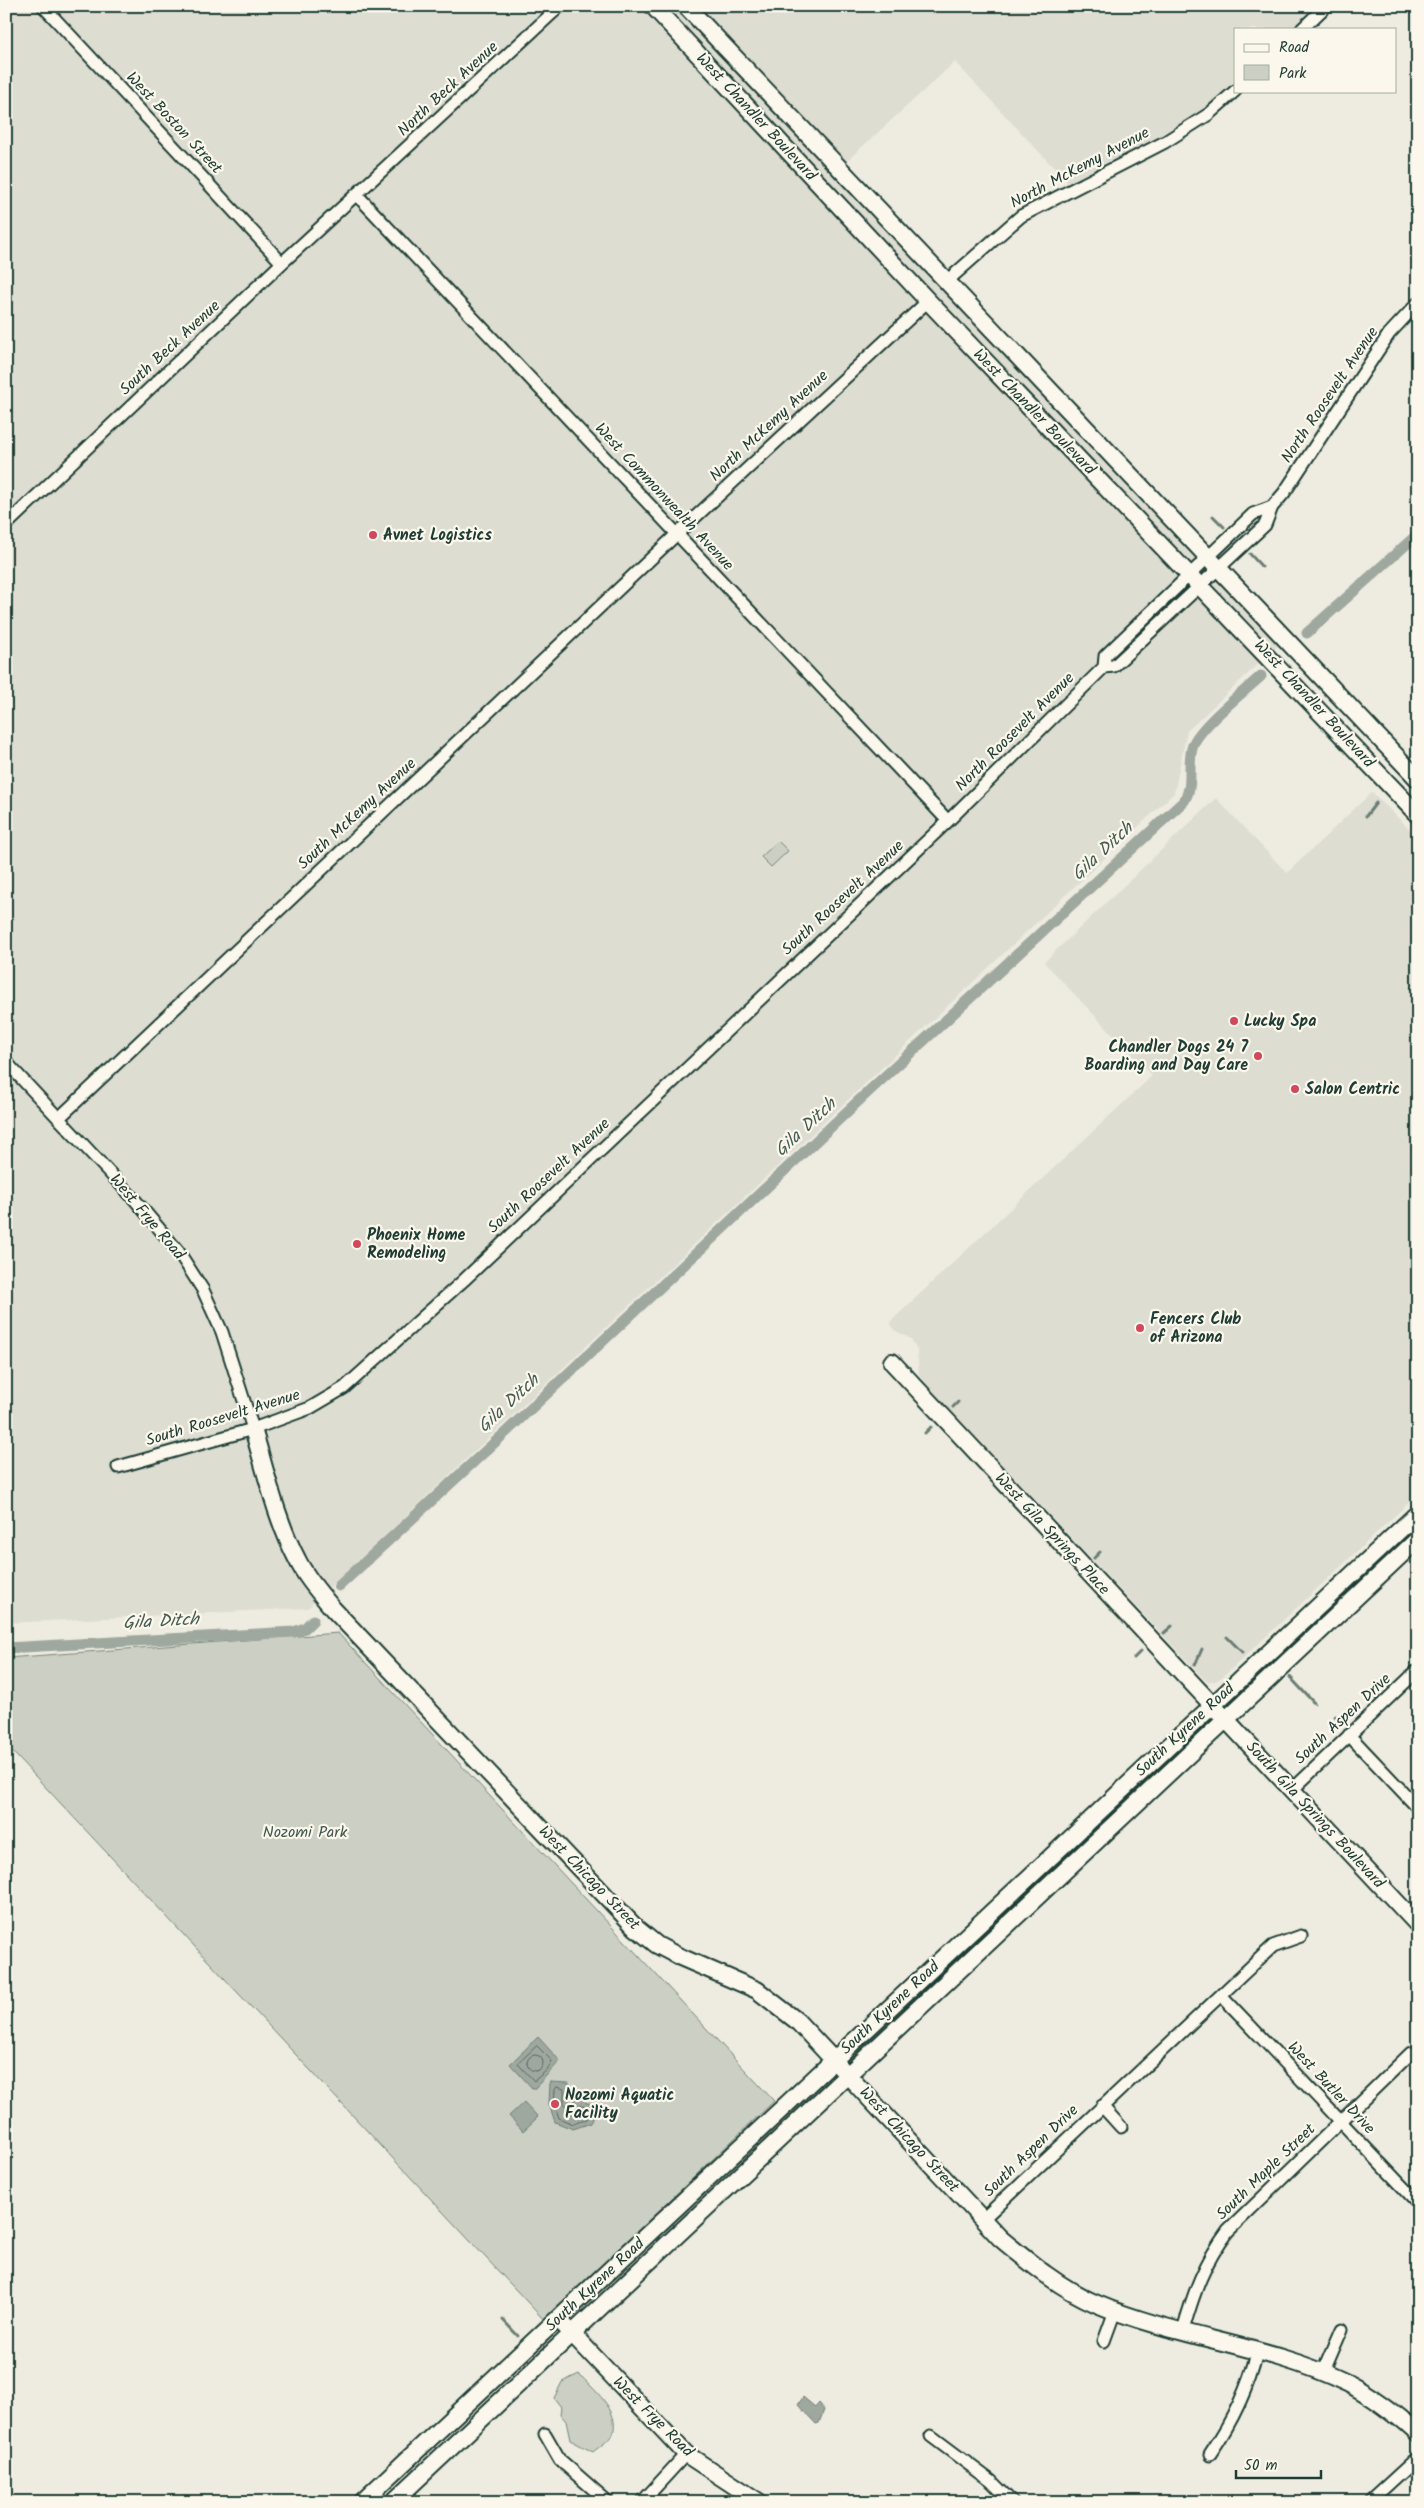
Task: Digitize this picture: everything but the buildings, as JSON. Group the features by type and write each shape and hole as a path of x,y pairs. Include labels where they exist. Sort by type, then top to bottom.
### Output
{"main road":[{"name":"West Chandler Boulevard","path":"652,6 928,301 1286,674 1418,815"},
{"name":"West Chandler Boulevard","path":"686,6 1212,564 1418,779"},
{"name":"West Gila Springs Place","path":"892,1362 1212,1706"},
{"name":"West Chicago Street","path":"253,1429 284,1529 297,1560 312,1583 333,1609 623,1916 657,1945 678,1956 743,1983 777,2004 834,2060 1000,2238 1036,2268 1076,2294 1115,2311 1323,2373 1364,2394 1418,2434"},
{"name":"South Kyrene Road","path":"362,2502 1418,1513"},
{"name":"South Kyrene Road","path":"397,2500 570,2333 848,2075 1418,1539"},
{"name":"South Gila Springs Boulevard","path":"1212,1706 1418,1925"},
{"name":"West Frye Road","path":"558,2319 686,2454 759,2502"}],"street":[{"name":"West Boston Street","path":"43,6 282,262"},
{"name":"North Beck Avenue","path":"357,195 560,6"},
{"path":"1303,28 1326,6"},
{"name":"North McKemy Avenue","path":"947,281 1021,216 1165,142 1209,114 1234,92"},
{"name":"South Beck Avenue","path":"6,525 282,262 357,195"},
{"name":"West Commonwealth Avenue","path":"357,195 948,821"},
{"name":"North McKemy Avenue","path":"677,534 928,301"},
{"name":"North Roosevelt Avenue","path":"948,821 1104,667 1105,656 1212,564 1265,525 1272,507 1289,486 1389,334 1418,303"},
{"name":"South McKemy Avenue","path":"59,1118 677,534"},
{"name":"South Roosevelt Avenue","path":"118,1467 253,1429 310,1408 344,1388 464,1280 948,821"},
{"name":"West Frye Road","path":"6,1062 160,1228 203,1290 222,1332 253,1429"},
{"name":"South Aspen Drive","path":"1291,1791 1418,1670"},
{"path":"1349,1735 1418,1808"},
{"name":"South Aspen Drive","path":"983,2219 1273,1946 1301,1936"},
{"name":"West Butler Drive","path":"1221,1995 1418,2203"},
{"name":"South Maple Street","path":"1183,2330 1193,2294 1207,2262 1228,2231 1411,2053"},
{"name":"South Aspen Drive","path":"1102,2106 1122,2127"},
{"path":"1104,2342 1115,2311"},
{"path":"1323,2373 1342,2328"},
{"path":"1210,2454 1236,2414 1248,2384 1257,2352"},
{"path":"545,2434 560,2460 608,2502"},
{"path":"931,2436 991,2480 1012,2502"},
{"path":"642,2502 686,2454"},
{"path":"1369,2502 1418,2457"}],"shaded area":[{"path":"6,6 1326,6 1303,28 1234,28 1234,92 1209,114 1073,188 955,62 838,169 1285,639 1187,731 1174,793 308,1608 6,1623"},
{"path":"1372,792 1418,838 1418,1494 1224,1676 1216,1681 1206,1681 925,1383 919,1374 917,1349 911,1339 894,1330 890,1322 1152,1076 1044,962 1216,798 1287,873"}],"green space":[{"path":"778,841 788,851 771,867 761,857"},
{"name":"Nozomi Park","path":"338,1633 774,2101 544,2320 6,1745 6,1658"},
{"path":"579,2374 604,2400 613,2416 612,2436 593,2452 570,2440 566,2421 560,2414 561,2407 554,2398 562,2382"}],"water":[{"path":"538,2037 560,2061 535,2088 532,2088 510,2064"},
{"path":"550,2082 569,2083 569,2103 574,2103 575,2092 583,2092 583,2100 586,2100 586,2103 600,2104 591,2123 573,2129 555,2122 549,2104"},
{"path":"524,2102 538,2117 523,2131 509,2116"},
{"path":"803,2397 815,2407 818,2403 824,2410 819,2423 816,2424 798,2405"}],"waterway":[{"path":"1213,516 1224,527"},
{"name":"Gila Ditch","path":"1307,633 1418,534"},
{"path":"1250,554 1262,567"},
{"name":"Gila Ditch","path":"339,1586 868,1092 1184,801 1189,788 1190,759 1193,745 1214,718 1261,676"},
{"path":"1366,816 1376,803"},
{"path":"953,1407 958,1402"},
{"path":"925,1433 931,1427"},
{"path":"1094,1558 1100,1552"},
{"name":"Gila Ditch","path":"6,1648 294,1632 305,1628 313,1620"},
{"path":"1164,1633 1172,1626"},
{"path":"1227,1637 1242,1652"},
{"path":"1195,1665 1202,1649"},
{"path":"1134,1658 1141,1651"},
{"path":"1290,1677 1314,1703"},
{"path":"1335,1716 1342,1722"},
{"path":"503,2320 518,2336"}],"place":[{"name":"Avnet Logistics","path":"373,535"},
{"name":"Lucky Spa","path":"1234,1021"},
{"name":"Chandler Dogs 24 7 Boarding and Day Care","path":"1258,1056"},
{"name":"Salon Centric","path":"1295,1089"},
{"name":"Phoenix Home Remodeling","path":"357,1244"},
{"name":"Fencers Club of Arizona","path":"1140,1328"},
{"name":"Nozomi Aquatic Facility","path":"555,2104"}]}
